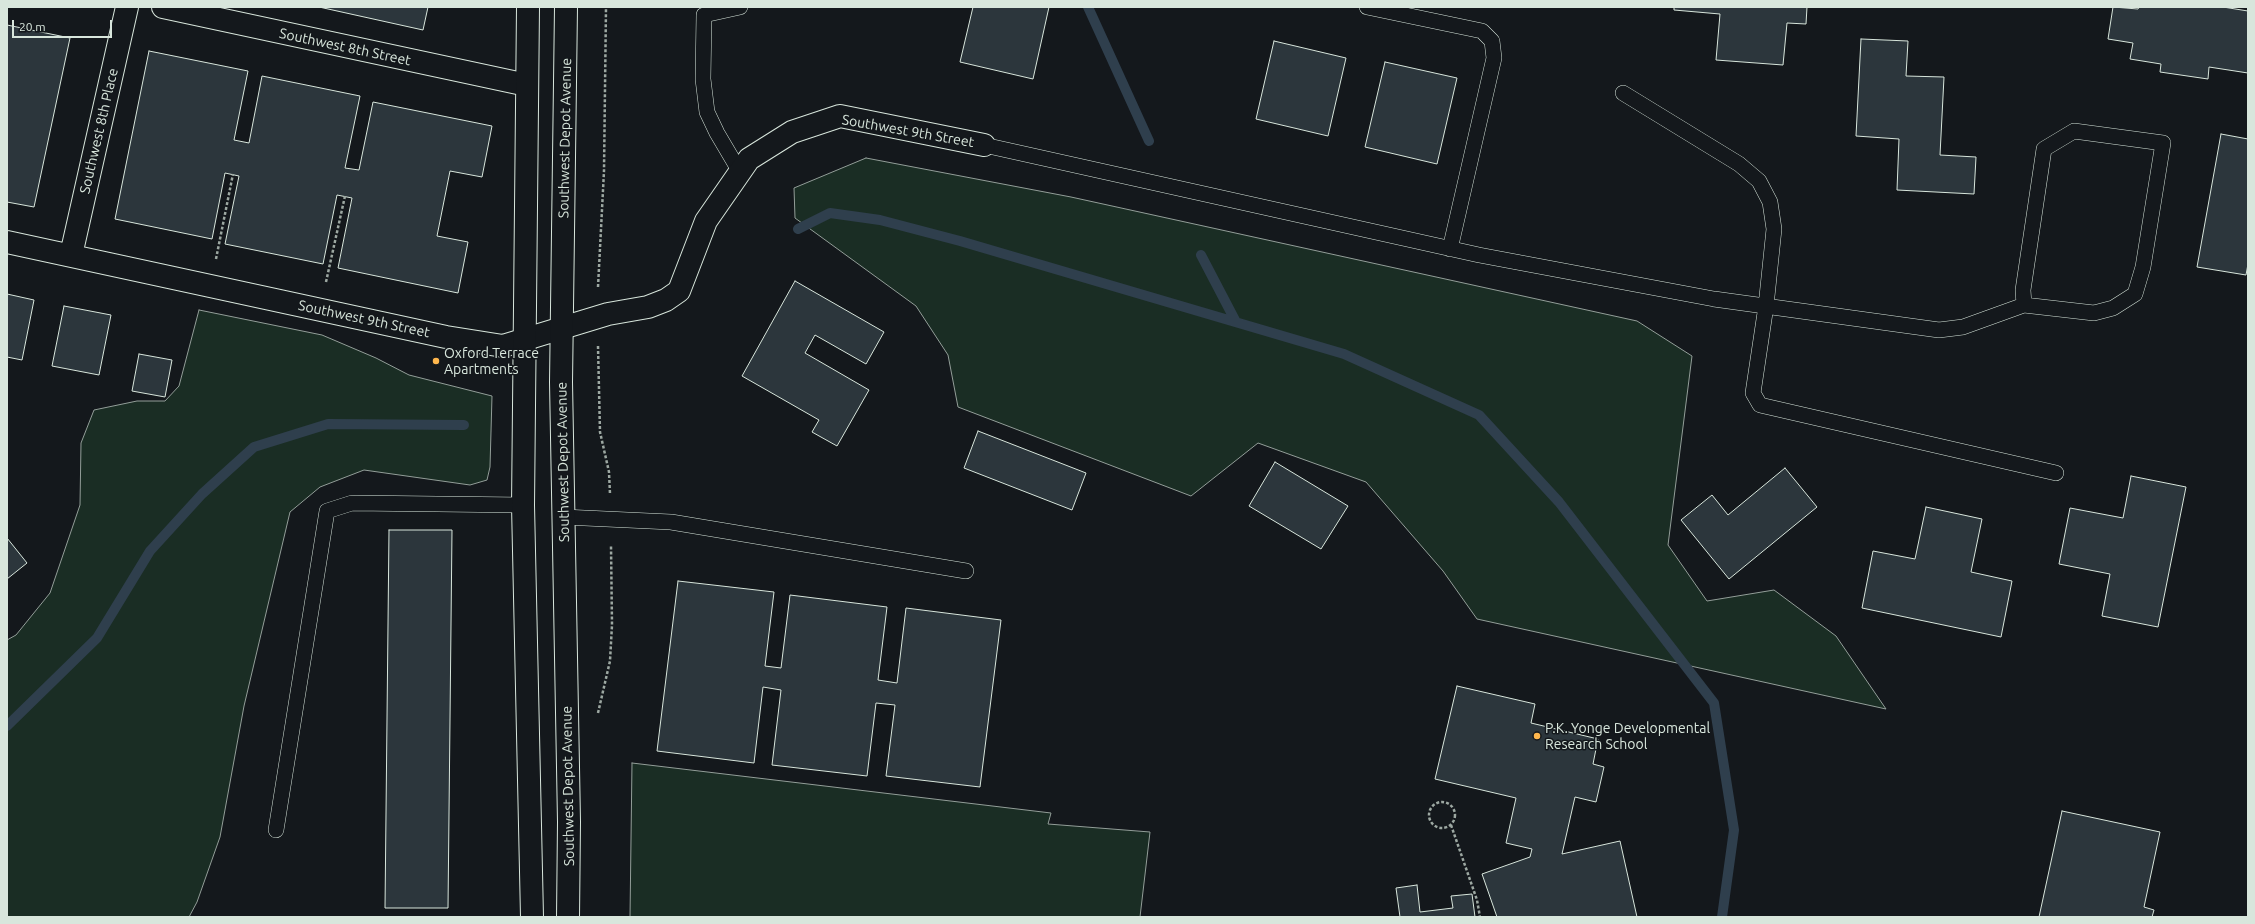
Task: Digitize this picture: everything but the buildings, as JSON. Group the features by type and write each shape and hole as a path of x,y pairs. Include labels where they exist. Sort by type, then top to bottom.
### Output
{"street":[{"name":"Southwest 8th Place","path":"71,255 127,7"},
{"name":"Southwest 8th Street","path":"162,7 527,85"},
{"path":"528,7 523,505 532,917"},
{"name":"Southwest Depot Avenue","path":"566,7 562,328 563,517 569,822 568,917"},
{"name":"Southwest 9th Street","path":"7,242 446,337 502,346 608,314 648,307 666,300 678,291 706,221 749,159 792,132 840,116 984,145"}],"lane":[{"path":"740,7 704,15 703,79 708,112 717,133 740,172"},
{"path":"1367,7 1482,31 1492,41 1494,58 1450,249"},
{"path":"1623,93 1739,164 1759,181 1770,202 1774,229 1766,306 1753,394 1760,405 2056,473"},
{"path":"984,145 1450,249 1706,297 1939,330 1964,327 2024,305 2094,313 2113,308 2135,294 2143,267 2163,143 2074,131 2044,149 2023,290 2024,305"},
{"path":"276,830 327,511 352,503 523,505"},
{"path":"563,517 671,522 966,571"}],"path":[{"path":"598,281 604,171 606,7"},
{"path":"216,259 233,174"},
{"path":"326,282 345,196"},
{"path":"598,346 600,432 609,472 610,500"},
{"path":"598,715 610,661 612,624 611,538"},
{"path":"1451,825 1444,829 1435,827 1428,817 1430,808 1437,802 1450,805 1453,808 1455,817 1451,825 1477,900 1480,917"}],"green space":[{"path":"866,158 1071,197 1637,321 1692,356 1668,545 1707,601 1774,590 1836,636 1886,709 1477,619 1443,571 1366,482 1258,443 1191,496 958,407 948,355 916,306 795,218 794,188"},
{"path":"199,310 322,335 376,358 409,375 492,396 490,467 487,480 470,485 364,470 320,487 290,512 244,706 220,837 197,902 189,917 7,917 7,640 16,635 50,593 80,505 81,443 94,410 137,401 165,401 179,386"},
{"path":"632,763 1051,813 1048,824 1150,832 1140,917 630,917"}],"waterway":[{"path":"1088,7 1149,141"},
{"path":"798,229 830,213 880,220 960,241 1344,354 1479,415 1559,502 1714,703 1734,830 1722,917"},
{"path":"1201,255 1236,322"},
{"path":"7,726 97,638 150,551 202,494 254,447 328,424 464,425"}],"place":[{"name":"Oxford Terrace Apartments","path":"436,361"},
{"name":"P.K. Yonge Developmental Research School","path":"1537,736"}]}
